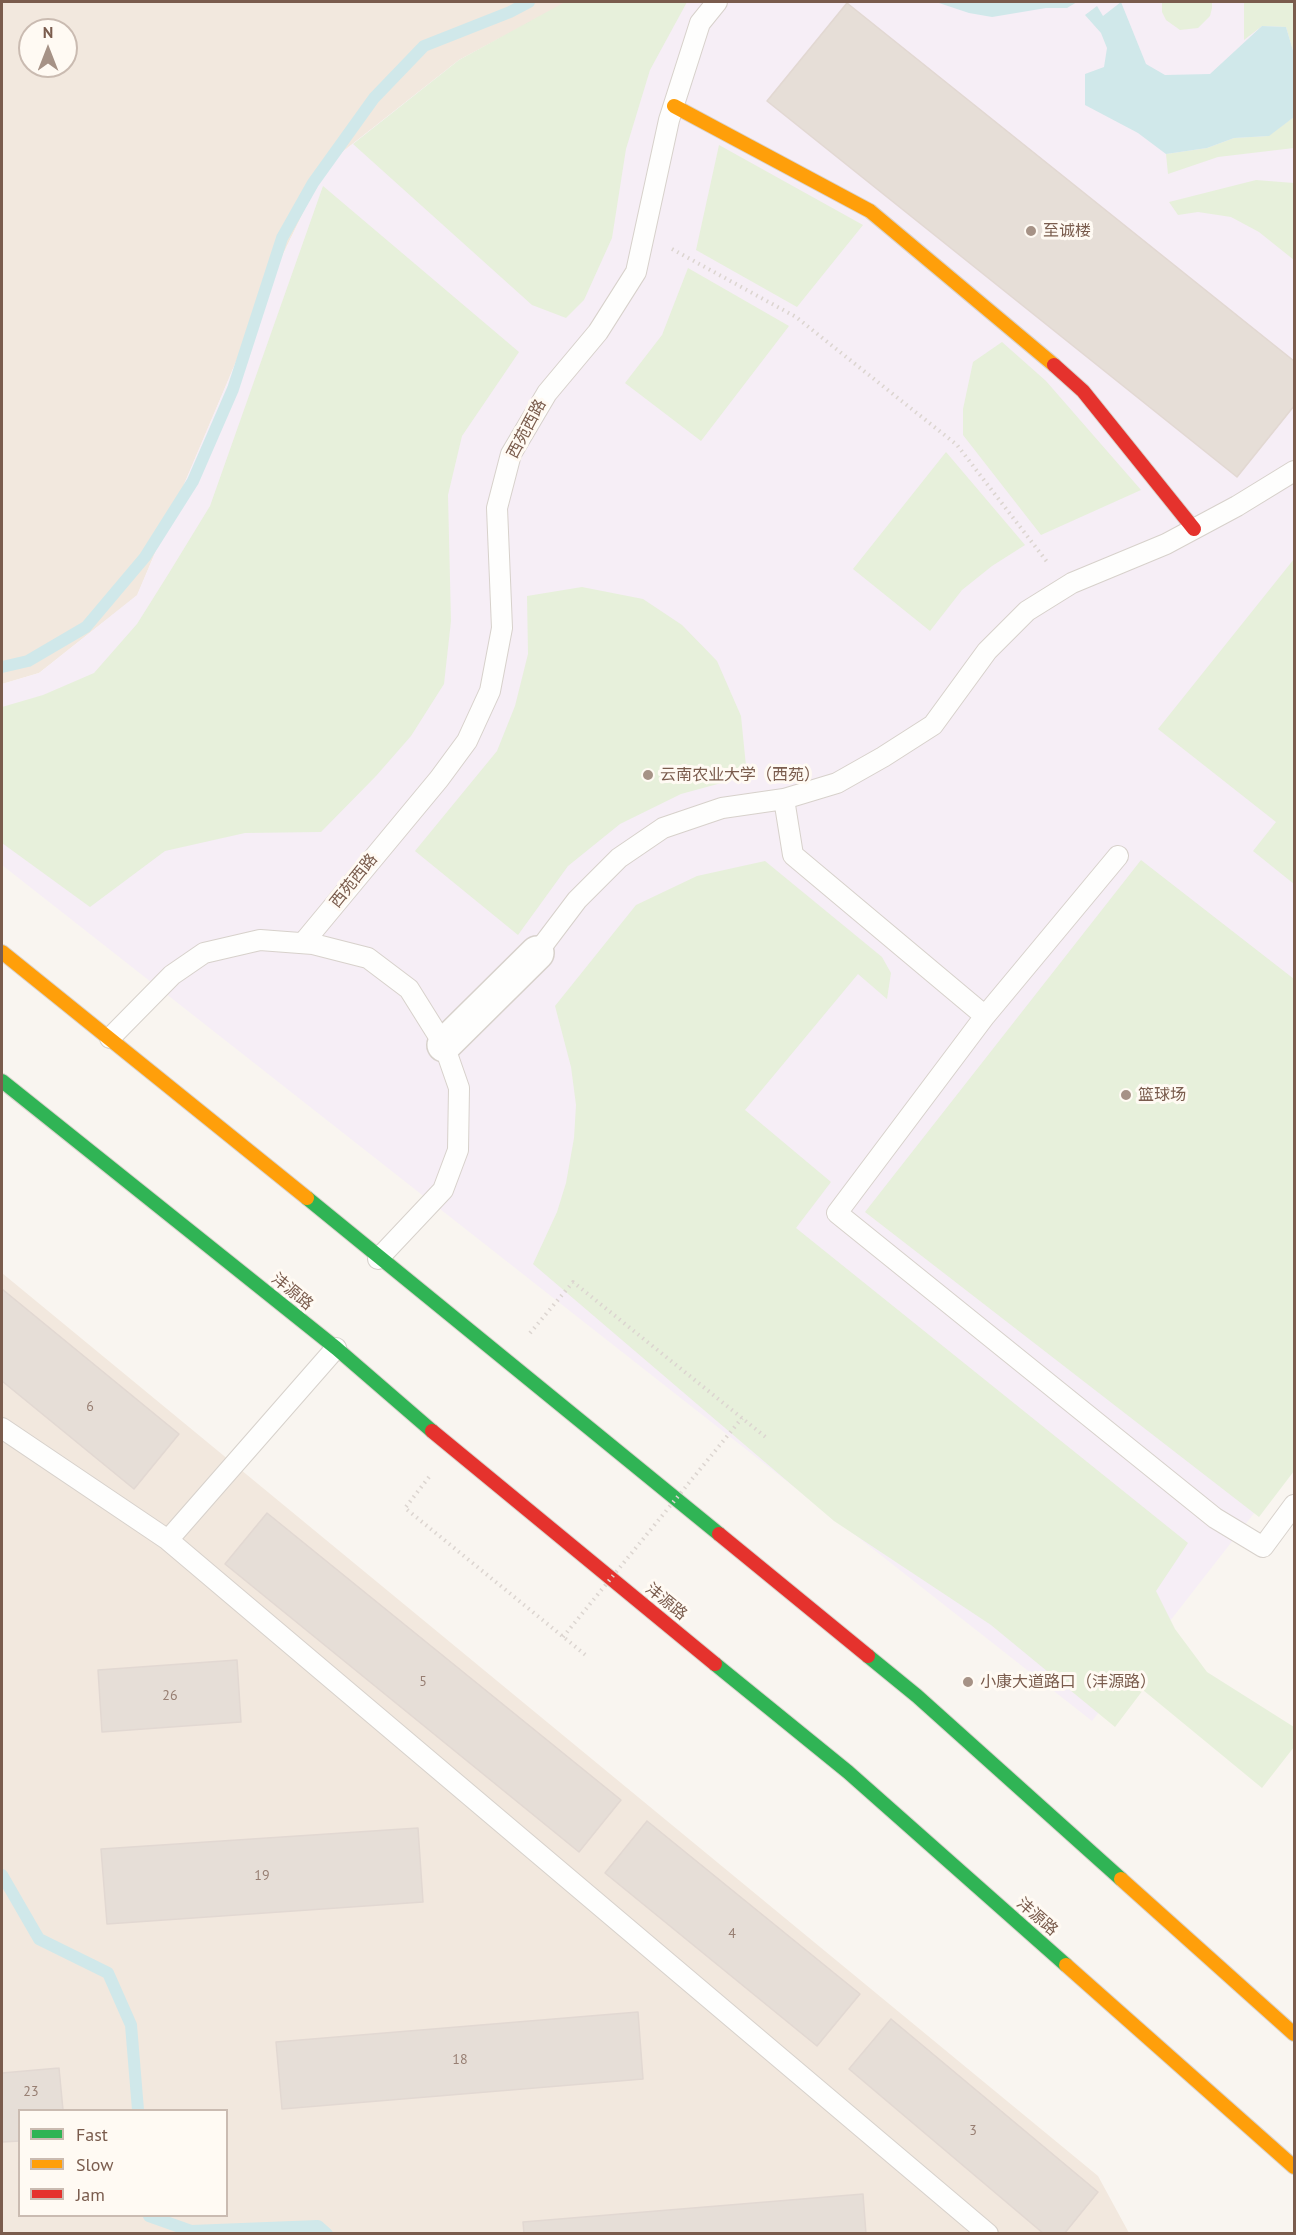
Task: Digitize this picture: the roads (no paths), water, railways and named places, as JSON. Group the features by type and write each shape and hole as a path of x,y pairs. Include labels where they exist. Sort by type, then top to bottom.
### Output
{"main road":[{"path":"674,106 870,211 1008,324 1083,391 1194,529"},
{"path":"2,952 917,1696 1294,2034"},
{"name":"沣源路","path":"2,1081 336,1348 461,1456 848,1772 1294,2167"}],"street":[{"path":"444,1045 537,953"}],"lane":[{"name":"西苑西路","path":"303,943 467,741 490,691 502,628 497,508 511,454 547,393 598,332 636,272 674,106 700,24 717,2"},
{"path":"537,953 577,900 619,858 663,828 722,808 784,800 837,783 933,725 987,651 1028,611 1066,587 1115,563 1166,544 1294,471"},
{"path":"784,800 793,855 985,1016"},
{"path":"1118,856 985,1016 837,1213 1215,1518 1263,1547 1294,1505"},
{"path":"110,1038 172,975 204,953 261,940 303,943 368,958 409,989 444,1045 459,1088 458,1150 443,1190 378,1259"},
{"path":"168,1540 336,1348"},
{"path":"2,1428 168,1540 988,2234"}],"water":[{"path":"936,2 1077,2 1067,8 1046,8 992,17 969,13"},
{"path":"1121,2 1146,64 1165,75 1210,74 1262,26 1286,27 1294,54 1294,117 1269,136 1234,138 1207,148 1166,154 1138,133 1085,105 1085,74 1104,67 1107,48 1101,33 1085,15 1097,6 1103,16"}],"waterway":[{"path":"2,667 28,661 86,627 145,557 193,481 233,389 282,238 313,183 374,98 424,46 510,12 529,2"},
{"path":"2,1875 39,1939 108,1973 131,2025 138,2109"},
{"path":"152,2217 191,2231 318,2226 327,2234"}],"place":[{"name":"至诚楼","path":"1031,231"},
{"name":"云南农业大学（西苑）","path":"648,775"},
{"name":"篮球场","path":"1126,1095"},
{"name":"小康大道路口（沣源路）","path":"968,1682"}]}
